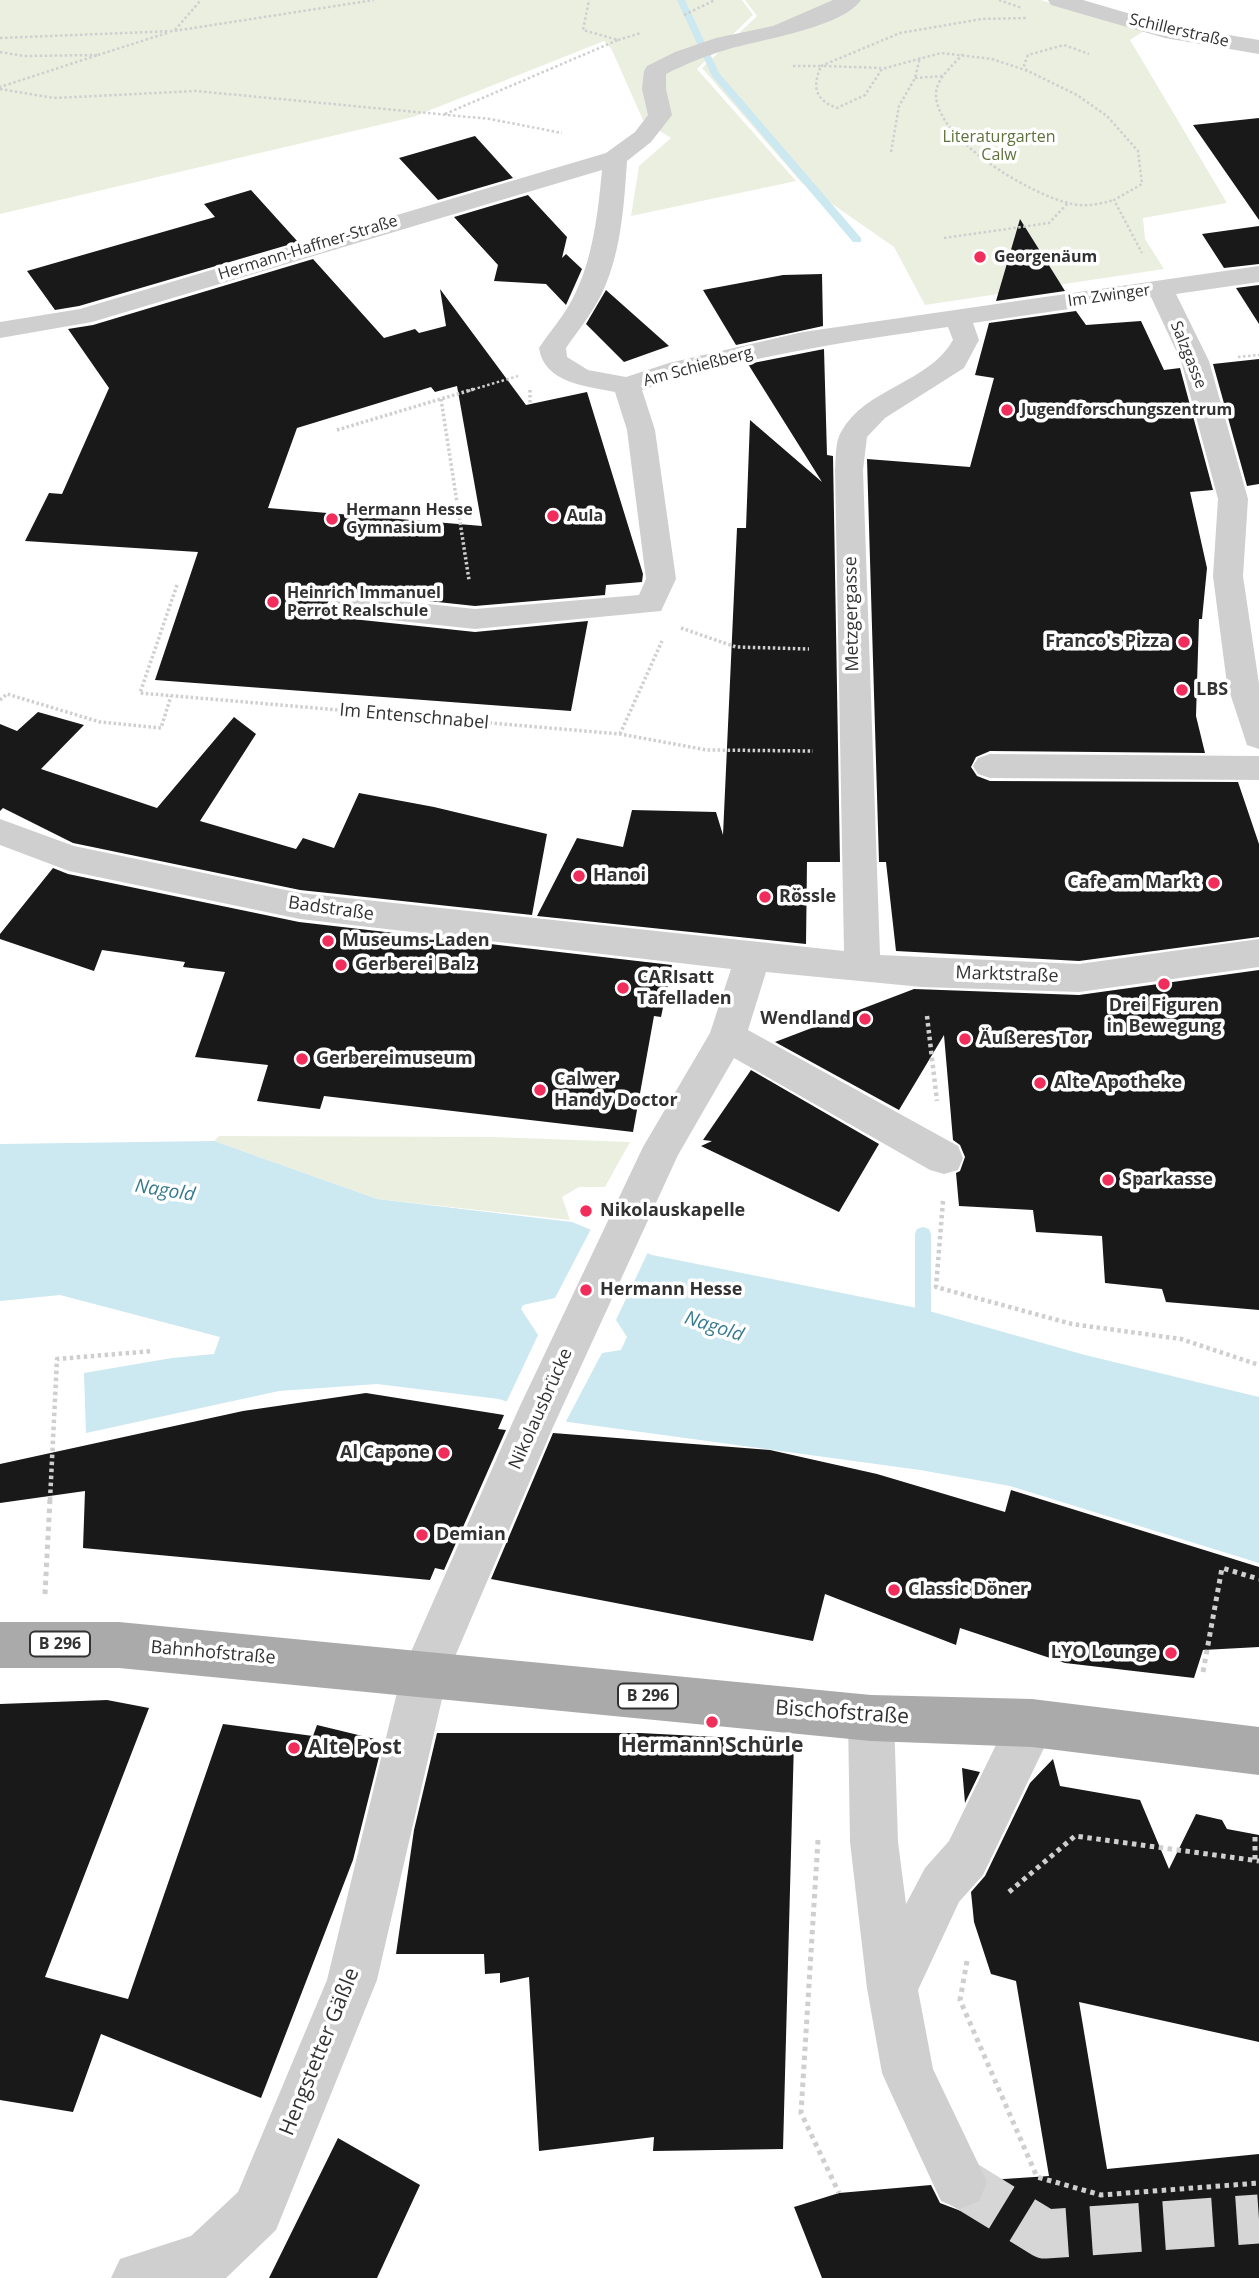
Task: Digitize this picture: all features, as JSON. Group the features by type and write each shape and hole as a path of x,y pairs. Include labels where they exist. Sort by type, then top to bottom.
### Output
{"main road":[{"name":"Bahnhofstraße","path":"22,1645 119,1645 425,1672"},
{"name":"Bischofstraße","path":"425,1672 871,1718 1032,1723 1259,1751"}],"street":[{"path":"554,360 552,348 581,308 594,281 612,193 615,158 643,137 660,115 654,89 655,71 682,57 727,43 779,32 850,0"},
{"name":"Schillerstraße","path":"1059,0 1165,31 1259,47"},
{"name":"Hermann-Haffner-Straße","path":"0,330 83,316 615,158"},
{"name":"Im Zwinger","path":"958,317 1259,274"},
{"name":"Salzgasse","path":"1160,288 1195,361 1245,542 1228,576 1243,684 1259,737"},
{"name":"Am Schießberg","path":"554,360 580,376 627,386 679,369 803,341 958,317"},
{"name":"Metzgergasse","path":"862,967 852,651 849,470 853,435 875,412 954,362 966,340 958,317"},
{"path":"344,605 475,619 650,604 662,579 641,430 627,386"},
{"path":"990,766 1259,768"},
{"name":"Badstraße","path":"0,832 69,858 300,906 753,957"},
{"name":"Marktstraße","path":"753,957 922,973 1079,978 1259,953"},
{"name":"Nikolausbrücke","path":"425,1672 534,1422 662,1147 727,1036 753,957"},
{"path":"727,1036 944,1158"},
{"name":"Hengstetter Gäßle","path":"139,2278 206,2259 257,2211 352,1980 425,1672"},
{"path":"871,1718 874,1842 892,1987 908,2073 960,2182"},
{"path":"892,1987 942,1885 966,1858 1032,1723"}],"path":[{"path":"0,88 174,31 201,0"},
{"path":"0,38 174,31 374,0"},
{"path":"441,116 618,40 583,30 589,0"},
{"path":"696,9 715,0"},
{"path":"882,69 865,95 837,108 824,105 817,95 814,80 821,66 900,33 982,19 1033,17"},
{"path":"727,43 765,66 882,69 941,53 963,53 992,58 1028,71 1077,95 1107,116 1138,151 1142,184 1114,200 1091,207 1068,203 1013,178 982,159 948,125 940,113 936,94 943,76 963,53"},
{"path":"1028,71 1024,65 1028,55 1064,45 1089,54"},
{"path":"0,52 24,56 98,55"},
{"path":"891,152 899,106 915,78 920,57"},
{"path":"915,78 943,76"},
{"path":"0,88 54,98 196,91 490,119 581,137 615,158"},
{"path":"1114,200 1160,288"},
{"path":"944,238 1049,223 1068,203"},
{"path":"337,430 530,372 554,360"},
{"path":"441,399 475,619"},
{"name":"Im Entenschnabel","path":"177,585 140,693 620,734 707,750 856,751"},
{"path":"669,624 736,647 852,651"},
{"path":"620,734 664,636"},
{"path":"0,700 7,694 100,722 160,728 172,696"},
{"path":"922,973 944,1158 936,1287 1072,1324 1181,1339 1259,1365"},
{"path":"22,1645 50,1456 57,1359 153,1351"},
{"path":"1203,1672 1222,1568 1259,1579"},
{"path":"1004,1896 1075,1836 1257,1861 1255,1837"},
{"path":"818,1837 801,2113 839,2193"},
{"path":"969,1948 960,2000 1037,2177 1101,2195 1259,2183"}],"green space":[{"path":"0,0 742,0 753,15 697,69 796,181 631,216 639,166 671,138 643,120 611,48 604,41 413,117 0,214"},
{"name":"Literaturgarten Calw","path":"745,0 1040,0 1147,29 1130,40 1227,203 1143,218 1145,239 1164,269 925,305 894,247 802,183 702,68 757,16"},
{"path":"219,1136 493,1137 630,1142 605,1187 579,1187 562,1197 570,1220 377,1199 214,1141"}],"water":[{"name":"Nagold","path":"214,1141 377,1199 572,1222 652,1255 922,1309 1085,1355 1259,1397 1259,1563 1010,1486 920,1470 568,1422 499,1399 377,1384 279,1391 86,1433 84,1373 172,1358 214,1354 220,1337 60,1295 0,1301 0,1144"}],"pier":[{"path":"592,1227 649,1250 616,1320 627,1337 621,1350 602,1353 564,1425 505,1405 538,1335 521,1309 523,1305 555,1298"}],"building":[{"path":"1259,118 1259,220 1193,125"},
{"path":"475,136 513,178 438,200 399,158"},
{"path":"251,190 298,242 79,306 55,310 27,271 215,217 204,204"},
{"path":"528,195 567,237 562,258 566,254 582,269 566,305 546,284 494,281 498,265 454,217"},
{"path":"1020,219 1065,291 996,301"},
{"path":"1259,226 1259,264 1224,268 1202,234"},
{"name":"Hermann Hesse Gymnasium","path":"313,259 384,338 415,329 419,333 446,326 440,289 526,405 587,392 643,574 642,582 606,585 605,595 475,606 344,592 332,595 327,604 331,613 343,618 475,632 588,621 571,711 155,680 198,552 25,541 49,493 62,494 109,388 68,329 93,325","holes":["457,386 482,526 268,508 297,428 431,387 435,392"]},
{"path":"822,274 823,326 736,345 703,290 783,275"},
{"path":"1259,285 1259,324 1236,288"},
{"path":"606,290 669,346 624,362 586,324"},
{"path":"1076,311 1086,325 1141,321 1164,370 1180,368 1213,490 1190,492 1207,568 1202,619 1199,619 1196,716 1205,753 990,751 976,757 971,767 977,776 990,781 1238,782 1259,844 1259,937 1079,961 896,951 886,862 879,862 867,459 970,467 994,378 975,375 989,323"},
{"path":"824,349 827,455 833,456 840,862 807,862 806,944 537,916 577,838 623,847 632,810 716,812 723,835 737,528 746,528 750,420 822,482 748,364"},
{"path":"1259,359 1259,484 1247,486 1213,364"},
{"path":"38,712 84,725 41,769 157,808 234,717 256,734 200,821 296,849 303,838 334,848 359,793 434,807 547,834 532,915 300,890 73,843 3,808 0,811 0,724 17,731"},
{"path":"53,868 68,874 299,922 672,965 661,1017 654,1016 633,1132 324,1096 320,1109 257,1101 268,1065 195,1057 225,972 183,967 185,962 102,950 94,971 0,939 0,934"},
{"path":"1259,970 1259,1310 1166,1302 1162,1289 1105,1283 1102,1236 1036,1232 1033,1210 959,1206 956,1173 960,1171 965,1157 960,1145 953,1140 944,1035 899,1110 775,1042 914,989 1079,995"},
{"path":"751,1070 879,1144 839,1212 701,1146 712,1141 703,1140"},
{"path":"366,1393 504,1415 498,1429 506,1430 444,1570 435,1568 430,1580 83,1548 85,1491 0,1503 0,1464 243,1411"},
{"path":"553,1433 770,1450 877,1474 1005,1512 1011,1490 1259,1567 1259,1647 1203,1650 1194,1678 1065,1663 960,1628 956,1645 825,1594 813,1641 491,1579"},
{"path":"107,1700 149,1708 45,1977 128,1999 223,1724 313,1736 317,1725 383,1741 353,1860 261,2098 101,2034 73,2112 0,2100 0,1704"},
{"path":"437,1733 640,1733 794,1741 783,2149 653,2151 654,2137 539,2151 529,1977 500,1983 500,1973 485,1974 484,1954 396,1954 414,1830"},
{"path":"1053,1759 1060,1786 1140,1800 1169,1869 1196,1814 1222,1820 1227,1829 1259,1835 1259,2042 1079,2002 1107,2169 1259,2154 1259,2278 822,2278 794,2207 839,2193 931,2185 940,2203 961,2211 981,2202 989,2180 1049,2176 1016,1981 991,1974 974,1922 971,1892 985,1876 1030,1783"},
{"path":"962,1768 980,1772 965,1803"},
{"path":"338,2138 420,2185 377,2278 269,2278"}],"waterway":[{"path":"681,0 715,74 857,240"},
{"path":"923,1234 923,1330"}],"tunnel":[{"path":"960,2182 1045,2234 1259,2219"}],"place":[{"name":"Georgenäum","path":"980,257"},
{"name":"Jugendforschungszentrum","path":"1007,410"},
{"name":"Aula","path":"553,516"},
{"name":"Hermann Hesse Gymnasium","path":"332,519"},
{"name":"Heinrich Immanuel Perrot Realschule","path":"273,602"},
{"name":"Franco's Pizza","path":"1184,642"},
{"name":"LBS","path":"1182,690"},
{"name":"Hanoi","path":"579,876"},
{"name":"Cafe am Markt","path":"1214,883"},
{"name":"Rössle","path":"765,897"},
{"name":"Museums-Laden","path":"328,941"},
{"name":"Gerberei Balz","path":"341,965"},
{"name":"Drei Figuren in Bewegung","path":"1164,984"},
{"name":"CARIsatt Tafelladen","path":"623,988"},
{"name":"Wendland","path":"865,1019"},
{"name":"Äußeres Tor","path":"965,1039"},
{"name":"Gerbereimuseum","path":"302,1059"},
{"name":"Alte Apotheke","path":"1040,1083"},
{"name":"Calwer Handy Doctor","path":"540,1090"},
{"name":"Sparkasse","path":"1108,1180"},
{"name":"Nikolauskapelle","path":"586,1211"},
{"name":"Hermann Hesse","path":"586,1290"},
{"name":"Al Capone","path":"444,1453"},
{"name":"Demian","path":"422,1535"},
{"name":"Classic Döner","path":"894,1590"},
{"name":"LYO Lounge","path":"1171,1653"},
{"name":"Hermann Schürle","path":"712,1722"},
{"name":"Alte Post","path":"294,1748"}]}
